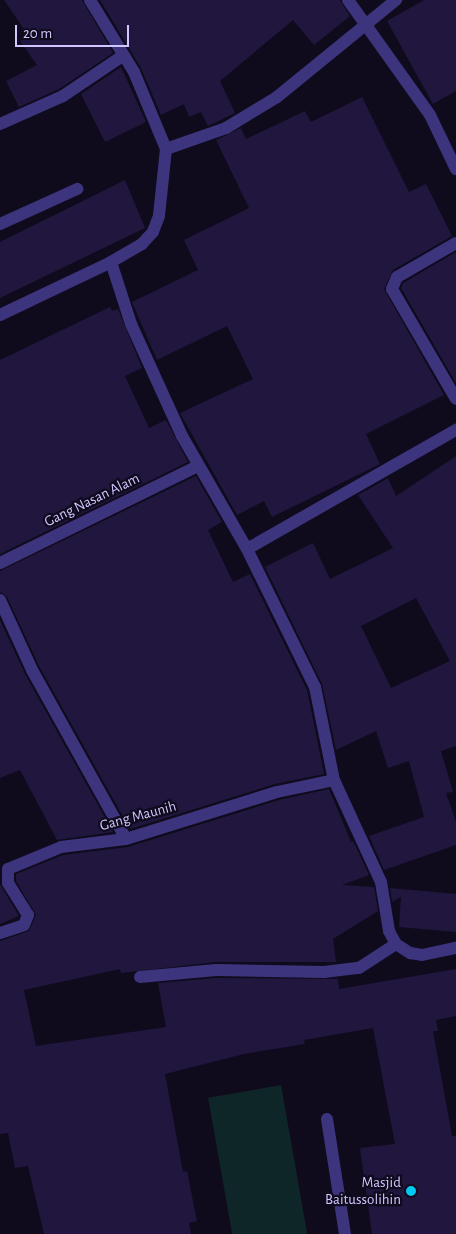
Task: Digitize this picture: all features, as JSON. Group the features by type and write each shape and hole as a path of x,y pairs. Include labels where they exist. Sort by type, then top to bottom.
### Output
{"street":[{"path":"0,315 111,262 142,244 153,232 159,216 166,149 124,55 90,0"},
{"path":"348,0 430,115 456,169"},
{"path":"166,149 226,128 277,97 396,0"},
{"path":"0,124 63,96 124,55"},
{"path":"0,224 77,189"},
{"path":"456,243 397,277 392,289 456,399"},
{"path":"111,262 154,379 198,466 247,549 315,687 334,780 381,882 389,932 396,944 410,953 422,955 456,948"},
{"path":"247,549 456,430"},
{"name":"Gang Nasan Alam","path":"0,563 198,466"},
{"path":"0,600 32,670 126,839"},
{"name":"Gang Maunih","path":"0,932 24,925 28,915 8,883 8,869 61,847 126,839 277,792 334,780"},
{"path":"140,977 216,970 332,971 364,966 396,944"},
{"path":"327,1119 345,1234"}],"green space":[{"path":"281,1085 307,1234 232,1234 208,1098"}],"building":[{"path":"4,0 82,0 113,53 59,89 19,107 6,81 37,65 20,41 28,35"},
{"path":"100,0 340,0 350,16 314,45 293,20 220,81 235,113 208,126 201,112 189,117 184,104 161,115 141,68"},
{"path":"424,0 456,0 456,91 433,104 387,21"},
{"path":"121,67 146,122 105,142 81,94"},
{"path":"362,97 409,192 426,184 452,236 393,270 384,289 444,395 366,434 380,464 272,517 264,501 237,515 180,413 253,379 227,326 157,360 132,302 198,270 184,240 249,208 216,140 241,128 246,139 305,111 311,122"},
{"path":"125,180 145,228 0,298 0,242"},
{"path":"456,252 456,383 401,288 403,283"},
{"path":"110,307 112,311 118,309 142,368 125,376 149,428 166,420 188,462 0,554 0,360"},
{"path":"456,456 456,746 441,751 453,792 446,793 456,822 456,845 384,870 369,836 424,817 409,761 388,768 376,731 336,750 322,684 265,567 313,543 330,579 393,548 358,495 388,478 396,496","holes":["416,598 450,661 391,688 361,626"]},
{"path":"196,476 222,522 208,530 233,582 250,574 307,690 324,774 275,784 130,829 39,666 7,597 0,592 0,571"},
{"path":"0,620 25,674 113,832 57,840 20,770 0,778"},
{"path":"329,789 351,842 353,841 369,875 342,885 374,887 378,911 333,939 336,962 216,962 121,973 120,969 24,990 36,1046 166,1027 158,983 216,978 338,979 339,989 456,969 456,1016 436,1020 438,1031 433,1031 452,1136 456,1136 456,1234 372,1234 360,1148 395,1144 373,1028 304,1040 305,1044 244,1054 165,1074 183,1172 187,1171 197,1221 189,1223 191,1234 44,1234 28,1166 15,1168 8,1133 0,1134 0,941 29,931 36,915 16,881 16,874 63,855 128,847 279,800"},
{"path":"0,884 19,916 0,924"},
{"path":"390,888 456,894 456,932 399,927 401,897 392,902"}],"place":[{"name":"Masjid Baitussolihin","path":"411,1191"}]}
